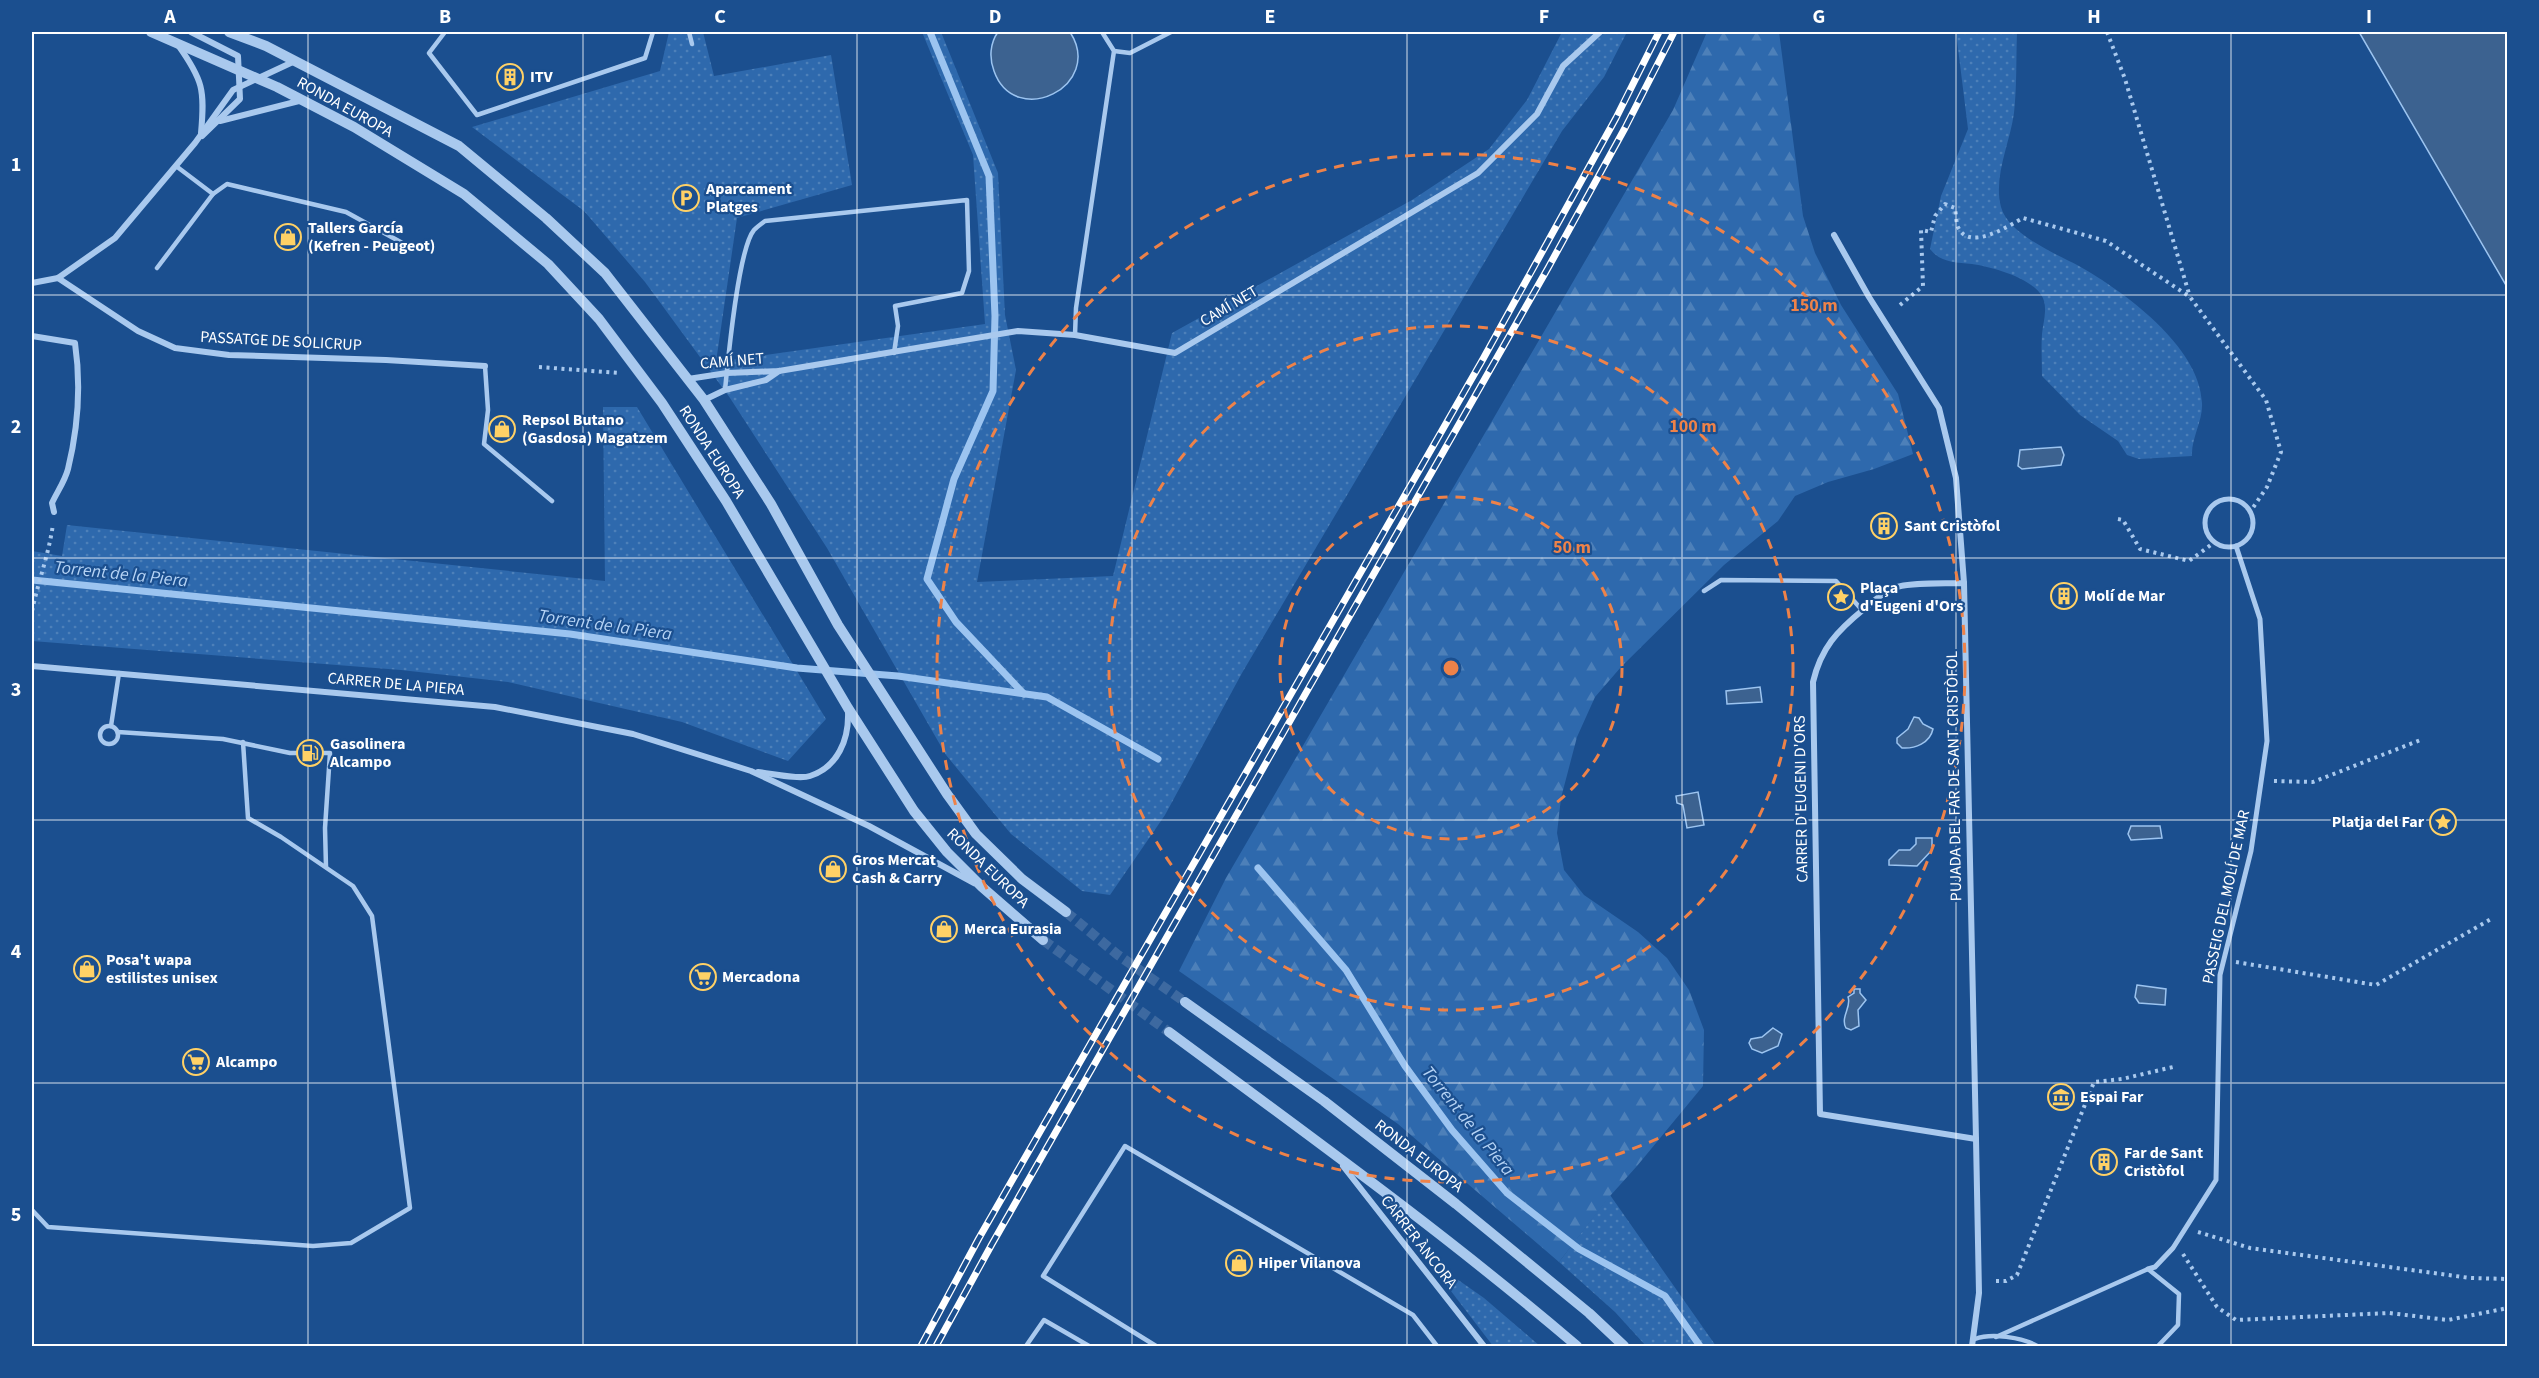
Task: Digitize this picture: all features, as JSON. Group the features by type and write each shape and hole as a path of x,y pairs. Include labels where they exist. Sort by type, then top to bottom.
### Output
{"street":[{"name":"RONDA EUROPA","path":"152,32 304,100 354,127 464,194 548,264 599,319 662,403 726,501 792,615 914,811 947,852 982,887 1043,940"},
{"name":"RONDA EUROPA","path":"192,32 238,56 239,70"},
{"name":"RONDA EUROPA","path":"229,32 266,46 459,146 499,178 605,273 704,400 771,504 838,626 898,715 920,753 976,834 1022,879 1066,912"},
{"name":"CAMÍ NET","path":"688,379 727,373 779,371 1018,331 1075,334 1175,353 1478,173 1537,114 1563,66 1600,32"},
{"path":"178,44 195,69 204,99 201,133"},
{"name":"RONDA EUROPA","path":"236,88 295,61"},
{"path":"32,283 58,278 115,238 176,166 236,88 239,70"},
{"path":"195,142 240,99 236,88"},
{"path":"219,121 304,100"},
{"name":"PUJADA DEL FAR DE SANT CRISTÒFOL","path":"1834,235 1869,297 1939,408 1956,478 1964,583 1979,1293 1972,1347"},
{"name":"PASSATGE DE SOLICRUP","path":"58,278 138,331 175,348 229,355 485,366"},
{"path":"32,336 75,343 79,369 78,403 68,471 52,503 54,512"},
{"name":"CAMÍ NET","path":"704,400 725,390 766,380 779,371"},
{"path":"2227,500 2238,501 2250,512 2253,522 2251,533 2245,541 2236,546 2221,546 2208,533 2206,522 2209,512 2216,503 2227,500"},
{"name":"PASSEIG DEL MOLÍ DE MAR","path":"2148,1269 2155,1267 2176,1243 2216,1180 2220,975 2251,851 2267,741 2260,619 2236,546"},
{"name":"CARRER D'EUGENI D'ORS","path":"1964,583 1895,587 1880,596 1849,619 1825,648 1812,682 1820,1114 1976,1139"},
{"name":"CARRER DE LA PIERA","path":"32,666 495,707 633,734 751,771 869,826 982,887"},
{"name":"CARRER DE LA PIERA","path":"751,771 809,777 830,765 838,755 848,729 847,705"},
{"name":"RONDA EUROPA","path":"1185,1002 1324,1101 1456,1204 1589,1313 1624,1347"},
{"path":"1169,1032 1334,1153 1536,1311 1577,1347"},
{"name":"CARRER ÀNCORA","path":"1334,1153 1484,1347"}],"lane":[{"path":"445,32 429,53 477,115 645,58 653,32"},
{"path":"689,32 692,44"},
{"path":"1075,334 1076,308 1114,51 1102,32"},
{"path":"1114,51 1130,53 1171,32"},
{"path":"176,166 213,194"},
{"path":"157,268 213,194 227,184 346,212 406,245"},
{"path":"725,390 734,314 745,251 753,231 765,221 967,200 969,271 962,293 895,306 898,326 894,353"},
{"path":"485,366 488,410 484,444 552,501"},
{"path":"1704,591 1721,580 1836,581 1862,610"},
{"path":"111,726 119,673"},
{"path":"118,732 115,742 109,745 104,743 101,735 102,729 105,726 111,726 118,732 223,739 290,753 330,753 325,828 326,867"},
{"path":"32,1210 48,1227 313,1246 351,1243 410,1208 372,916 353,886 248,818 243,742"},
{"path":"1156,1347 1043,1276 1125,1146 1413,1315 1437,1347"},
{"path":"2148,1269 2179,1294 2178,1325 2158,1347"},
{"name":"PASSEIG DEL MOLÍ DE MAR","path":"1996,1338 2148,1269"},
{"path":"1026,1347 1044,1320 1089,1347"},
{"name":"PASSEIG DEL MOLÍ DE MAR","path":"1974,1339 1984,1336 2028,1341 2037,1347"}],"path":[{"path":"2107,32 2125,80 2190,297 2266,400 2281,452 2267,487 2250,512"},
{"path":"1900,305 1923,286 1921,230 1931,232 1935,216 1945,204 1955,208 1958,228 1965,235 1981,238 2023,218 2106,241 2190,297"},
{"path":"539,367 614,373"},
{"path":"32,611 42,564 50,544 54,512"},
{"path":"2118,519 2123,520 2140,549 2188,561 2215,542"},
{"path":"2262,780 2313,782 2423,739"},
{"path":"2223,960 2376,985 2491,919"},
{"path":"1996,1281 2006,1281 2017,1275 2094,1082 2122,1079 2173,1067"},
{"path":"2186,1228 2250,1248 2470,1278 2508,1280"},
{"path":"2176,1243 2217,1307 2236,1320 2389,1313 2448,1320 2508,1308"}],"green space":[{"path":"669,32 703,32 714,76 831,55 852,185 737,218 716,362 985,324 973,155 922,32 941,32 998,173 1005,315 1016,370 977,582 1113,576 1172,333 1412,200 1489,149 1527,100 1562,32 1627,32 1604,77 1562,131 1242,673 1165,815 1110,895 1082,891 1011,834 946,755 827,548 730,398 645,282 584,211 472,127 660,71"},
{"path":"1707,32 1779,32 1803,216 1815,253 1841,305 1898,394 1913,454 1874,469 1828,482 1795,496 1778,521 1724,565 1621,667 1595,697 1577,737 1561,798 1557,833 1564,870 1584,895 1638,932 1667,958 1689,990 1704,1030 1703,1086 1610,1196 1559,1262 1398,1124 1179,971 1226,878 1673,110"},
{"path":"1956,32 2017,32 2015,103 1999,184 2001,207 2005,217 2034,242 2097,277 2137,305 2174,341 2188,361 2198,382 2202,403 2192,456 2139,459 2127,455 2118,441 2080,415 2042,376 2045,309 2040,293 2024,280 2013,275 1981,266 1949,261 1934,254 1930,249 1941,196 1968,129"},
{"path":"603,407 637,407 826,719 788,761 682,722 508,682 401,670 32,641 32,551 62,556 67,525 605,581"},
{"path":"1610,1195 1716,1346 1646,1346 1615,1312 1559,1262"},
{"path":"1454,1277 1484,1298 1540,1346 1493,1346 1444,1282"}],"shaded area":[{"path":"998,32 1070,32 1078,52 1076,69 1067,84 1053,94 1037,99 1020,97 1005,88 994,71 991,61 993,41"},
{"path":"2359,32 2507,32 2507,287"},
{"path":"2061,447 2064,455 2061,465 2022,469 2018,466 2020,450"},
{"path":"1760,687 1762,702 1727,704 1726,691"},
{"path":"1914,717 1919,718 1923,724 1933,729 1929,738 1921,744 1902,748 1897,743 1897,738 1908,729"},
{"path":"1698,792 1704,825 1687,828 1683,805 1677,803 1676,796"},
{"path":"2131,826 2160,826 2162,838 2131,840 2128,834"},
{"path":"1916,838 1932,838 1932,850 1917,866 1889,865 1889,860 1899,850 1910,850 1916,844"},
{"path":"2137,985 2166,989 2165,1005 2139,1003 2135,997"},
{"path":"1854,989 1860,989 1860,993 1866,1000 1858,1010 1859,1026 1851,1030 1846,1028 1844,1020 1849,1005 1848,997 1854,993"},
{"path":"1773,1028 1782,1034 1778,1046 1762,1053 1752,1049 1749,1043 1751,1039 1762,1037"}],"waterway":[{"path":"930,32 989,176 995,316 993,391 954,479 927,579 956,622 1024,694"},
{"name":"Torrent de la Piera","path":"32,580 570,634 797,668 898,676 1047,697 1158,759"},
{"name":"Torrent de la Piera","path":"1258,868 1346,970 1405,1066 1452,1130 1507,1193 1579,1249 1665,1296 1700,1346"}],"tunnel":[{"path":"1066,912 1118,955 1185,1002"},
{"path":"1043,940 1169,1032"}],"railway":[{"path":"921,1346 979,1238 1483,359 1616,118 1659,32"},
{"path":"936,1346 1548,268 1625,128 1674,32"}],"place":[{"name":"ITV","path":"510,77"},
{"name":"Aparcament Platges","path":"686,198"},
{"name":"Tallers García (Kefren - Peugeot)","path":"288,237"},
{"name":"Repsol Butano (Gasdosa) Magatzem","path":"502,429"},
{"name":"Sant Cristòfol","path":"1884,526"},
{"name":"Molí de Mar","path":"2064,596"},
{"name":"Plaça d'Eugeni d'Ors","path":"1841,597"},
{"name":"Gasolinera Alcampo","path":"310,753"},
{"name":"Platja del Far","path":"2443,822"},
{"name":"Gros Mercat Cash & Carry","path":"833,869"},
{"name":"Merca Eurasia","path":"944,929"},
{"name":"Posa't wapa estilistes unisex","path":"87,969"},
{"name":"Mercadona","path":"703,977"},
{"name":"Alcampo","path":"196,1062"},
{"name":"Espai Far","path":"2061,1097"},
{"name":"Far de Sant Cristòfol","path":"2104,1162"},
{"name":"Hiper Vilanova","path":"1239,1263"}]}
